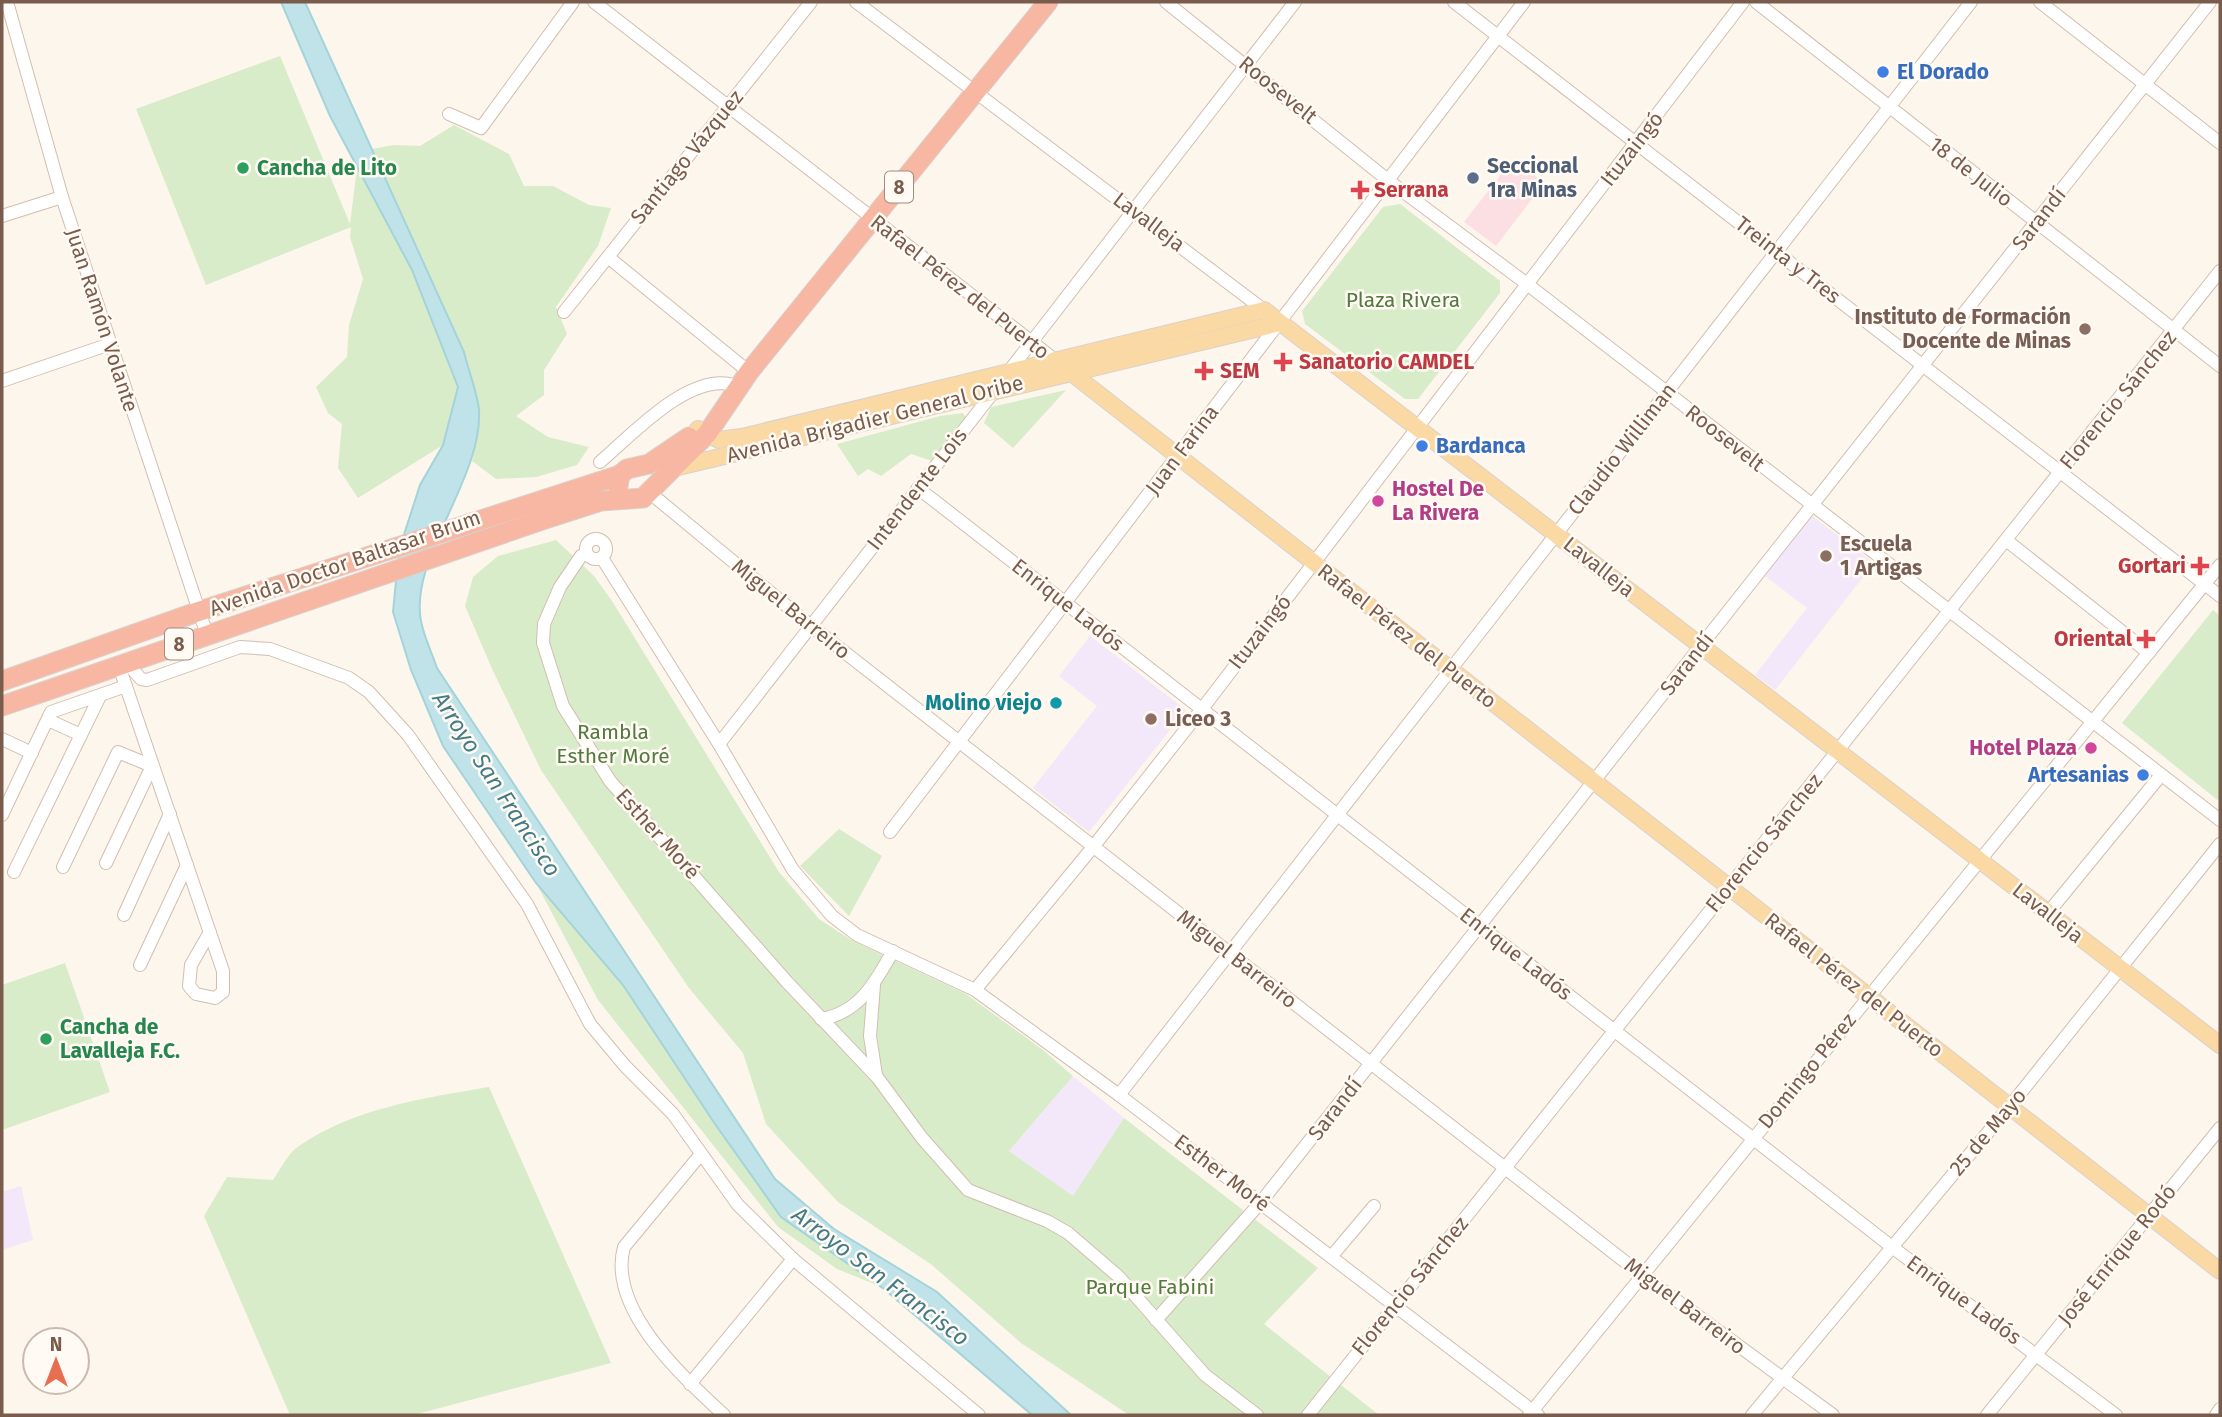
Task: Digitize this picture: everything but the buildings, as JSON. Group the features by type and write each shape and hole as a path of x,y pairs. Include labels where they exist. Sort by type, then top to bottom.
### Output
{"highway":[{"name":"8","path":"626,499 634,501 674,468 1048,2"},
{"name":"8","path":"628,471 649,464 702,432 734,385 749,372"},
{"name":"Avenida Doctor Baltasar Brum","path":"2,681 197,612 628,471"},
{"path":"626,499 618,488 628,471 648,474 649,490"},
{"name":"Avenida Doctor Baltasar Brum","path":"2,706 545,519 601,501 626,499"}],"main road":[{"name":"Lavalleja","path":"1264,310 2220,1045"},
{"name":"Avenida Brigadier General Oribe","path":"674,468 1010,371 1264,310"},
{"name":"Avenida Brigadier General Oribe","path":"702,432 719,440 784,435 995,390 1280,323"},
{"name":"Rafael Pérez del Puerto","path":"1055,360 2220,1271"}],"street":[{"name":"Juan Ramón Volante","path":"7,2 62,197 197,612 207,635"},
{"path":"449,114 481,128 573,2"},
{"name":"Rafael Pérez del Puerto","path":"594,2 1055,360"},
{"name":"Santiago Vázquez","path":"564,312 811,2"},
{"name":"Lavalleja","path":"856,2 1264,310"},
{"name":"Roosevelt","path":"1166,2 1389,181 1527,284 2091,723 2220,820"},
{"name":"Intendente Lois","path":"719,744 1295,2"},
{"name":"Treinta y Tres","path":"1454,2 2220,596"},
{"name":"Juan Farina","path":"890,832 1524,2"},
{"name":"Ituzaingó","path":"975,990 1202,709 1743,2"},
{"name":"18 de Julio","path":"1756,2 2220,366"},
{"name":"Claudio Williman","path":"1119,1095 1971,2"},
{"path":"2040,2 2220,143"},
{"name":"Sarandí","path":"1156,1320 1261,1202 2210,2"},
{"path":"2,216 62,197"},
{"path":"608,257 749,372"},
{"name":"Florencio Sánchez","path":"1308,1415 2220,271"},
{"path":"2,381 110,344"},
{"path":"600,462 665,407 689,393 707,383 720,381 734,385"},
{"name":"Enrique Ladós","path":"918,488 1892,1247 2116,1415"},
{"name":"Miguel Barreiro","path":"649,490 811,626 1093,847 1642,1275 1833,1415"},
{"path":"598,539 607,548 602,558 594,559 587,554 588,544 598,539"},
{"path":"2006,540 2149,653"},
{"name":"Esther Moré","path":"587,554 581,556 561,587 544,624 543,643 563,706 610,781 821,1019 877,1077 922,1139 968,1190 1047,1221 1068,1233 1118,1276 1205,1375 1257,1415"},
{"name":"Esther Moré","path":"602,558 719,744 793,870 838,921 858,934 975,990 1261,1202 1533,1414"},
{"name":"Domingo Pérez","path":"1533,1414 1868,995 2220,565"},
{"path":"123,664 141,679 147,680 240,647 270,649 349,678 369,692 408,736 527,904 590,1024 625,1066 673,1114 738,1205 793,1259 979,1415"},
{"path":"123,664 127,686 152,765 210,932 225,982 223,992 215,998 195,993 189,986 191,965 210,932"},
{"path":"2,815 49,716 127,686"},
{"path":"14,872 100,696"},
{"path":"49,716 81,735"},
{"path":"2,739 32,753"},
{"path":"63,867 118,752 152,765"},
{"path":"106,863 152,765"},
{"path":"2048,913 2161,775"},
{"path":"124,915 170,814"},
{"name":"25 de Mayo","path":"1752,1415 2010,1106 2220,844"},
{"path":"140,965 187,865"},
{"name":"Esther Moré","path":"821,1019 840,1016 853,1007 874,985 893,951"},
{"name":"Esther Moré","path":"874,985 870,1036 877,1077"},
{"name":"José Enrique Rodó","path":"1987,1415 2220,1128"},
{"path":"701,1154 624,1247 620,1262 636,1314 662,1356 724,1415"},
{"path":"1331,1257 1374,1206"},
{"path":"690,1384 793,1259"},
{"path":"2216,1415 2220,1409"}],"shaded area":[{"path":"1513,159 1544,183 1496,246 1464,222"},
{"path":"1812,516 1874,563 1775,690 1755,675 1807,608 1765,576"},
{"path":"1090,636 1186,710 1089,832 1033,788 1097,706 1059,676"},
{"path":"1073,1076 1124,1118 1073,1197 1009,1151"},
{"path":"21,1186 33,1240 2,1250 2,1192"}],"green space":[{"path":"280,56 350,224 357,168 412,270 458,387 443,445 358,498 338,468 342,424 328,413 316,387 347,357 349,325 363,279 350,237 351,227 206,285 136,109"},
{"path":"454,125 509,154 524,186 553,186 589,205 611,208 598,246 556,307 567,334 544,370 544,395 516,416 548,437 589,447 577,465 536,477 496,479 472,461 479,410 372,149 394,145 420,146"},
{"name":"Plaza Rivera","path":"1400,204 1500,281 1500,293 1418,399 1405,399 1305,324 1302,311 1383,207"},
{"path":"1066,390 1013,448 984,423 991,407"},
{"path":"963,413 968,421 935,462 911,454 881,476 868,469 858,476 837,444 940,416"},
{"path":"556,540 594,576 612,601 779,872 819,919 851,940 966,994 1043,1050 1073,1076 1009,1151 1073,1196 1124,1118 1318,1268 1264,1324 1379,1415 1129,1415 1021,1343 932,1265 838,1202 766,1124 743,1053 689,988 541,770 465,606 473,577 498,556"},
{"path":"2213,610 2220,616 2220,802 2122,723"},
{"path":"839,829 882,856 849,916 800,866"},
{"path":"536,883 623,985 715,1124 781,1216 884,1288 837,1269 778,1227 598,1000"},
{"name":"Cancha de Lavalleja F.C.","path":"65,963 110,1092 2,1130 2,985"},
{"path":"489,1087 611,1363 413,1415 290,1415 204,1216 227,1177 273,1180 295,1149 343,1122 390,1106"}],"water":[{"name":"Arroyo San Francisco","path":"281,2 305,2 464,352 476,395 479,410 477,436 470,463 435,544 420,597 422,627 437,668 775,1179 834,1229 937,1292 1071,1415 1032,1415 884,1289 781,1217 715,1124 623,985 536,883 443,746 411,670 393,612 399,550 420,485 443,445 458,387 412,270 330,116"}],"place":[{"name":"El Dorado","path":"1883,72"},
{"name":"Cancha de Lito","path":"243,168"},
{"name":"Seccional 1ra Minas","path":"1473,178"},
{"name":"Serrana","path":"1360,190"},
{"name":"Instituto de Formación Docente de Minas","path":"2085,329"},
{"name":"Sanatorio CAMDEL","path":"1283,362"},
{"name":"SEM","path":"1204,371"},
{"name":"Bardanca","path":"1422,446"},
{"name":"Hostel De La Rivera","path":"1378,501"},
{"name":"Escuela 1 Artigas","path":"1826,556"},
{"name":"Gortari","path":"2200,566"},
{"name":"Oriental","path":"2146,639"},
{"name":"Molino viejo","path":"1056,703"},
{"name":"Liceo 3","path":"1151,719"},
{"name":"Hotel Plaza","path":"2091,748"},
{"name":"Artesanias","path":"2143,775"},
{"name":"Cancha de Lavalleja F.C.","path":"46,1039"}],"park label":[{"name":"Rambla Esther Moré","path":"613,744"},
{"name":"Parque Fabini","path":"1150,1287"}]}
